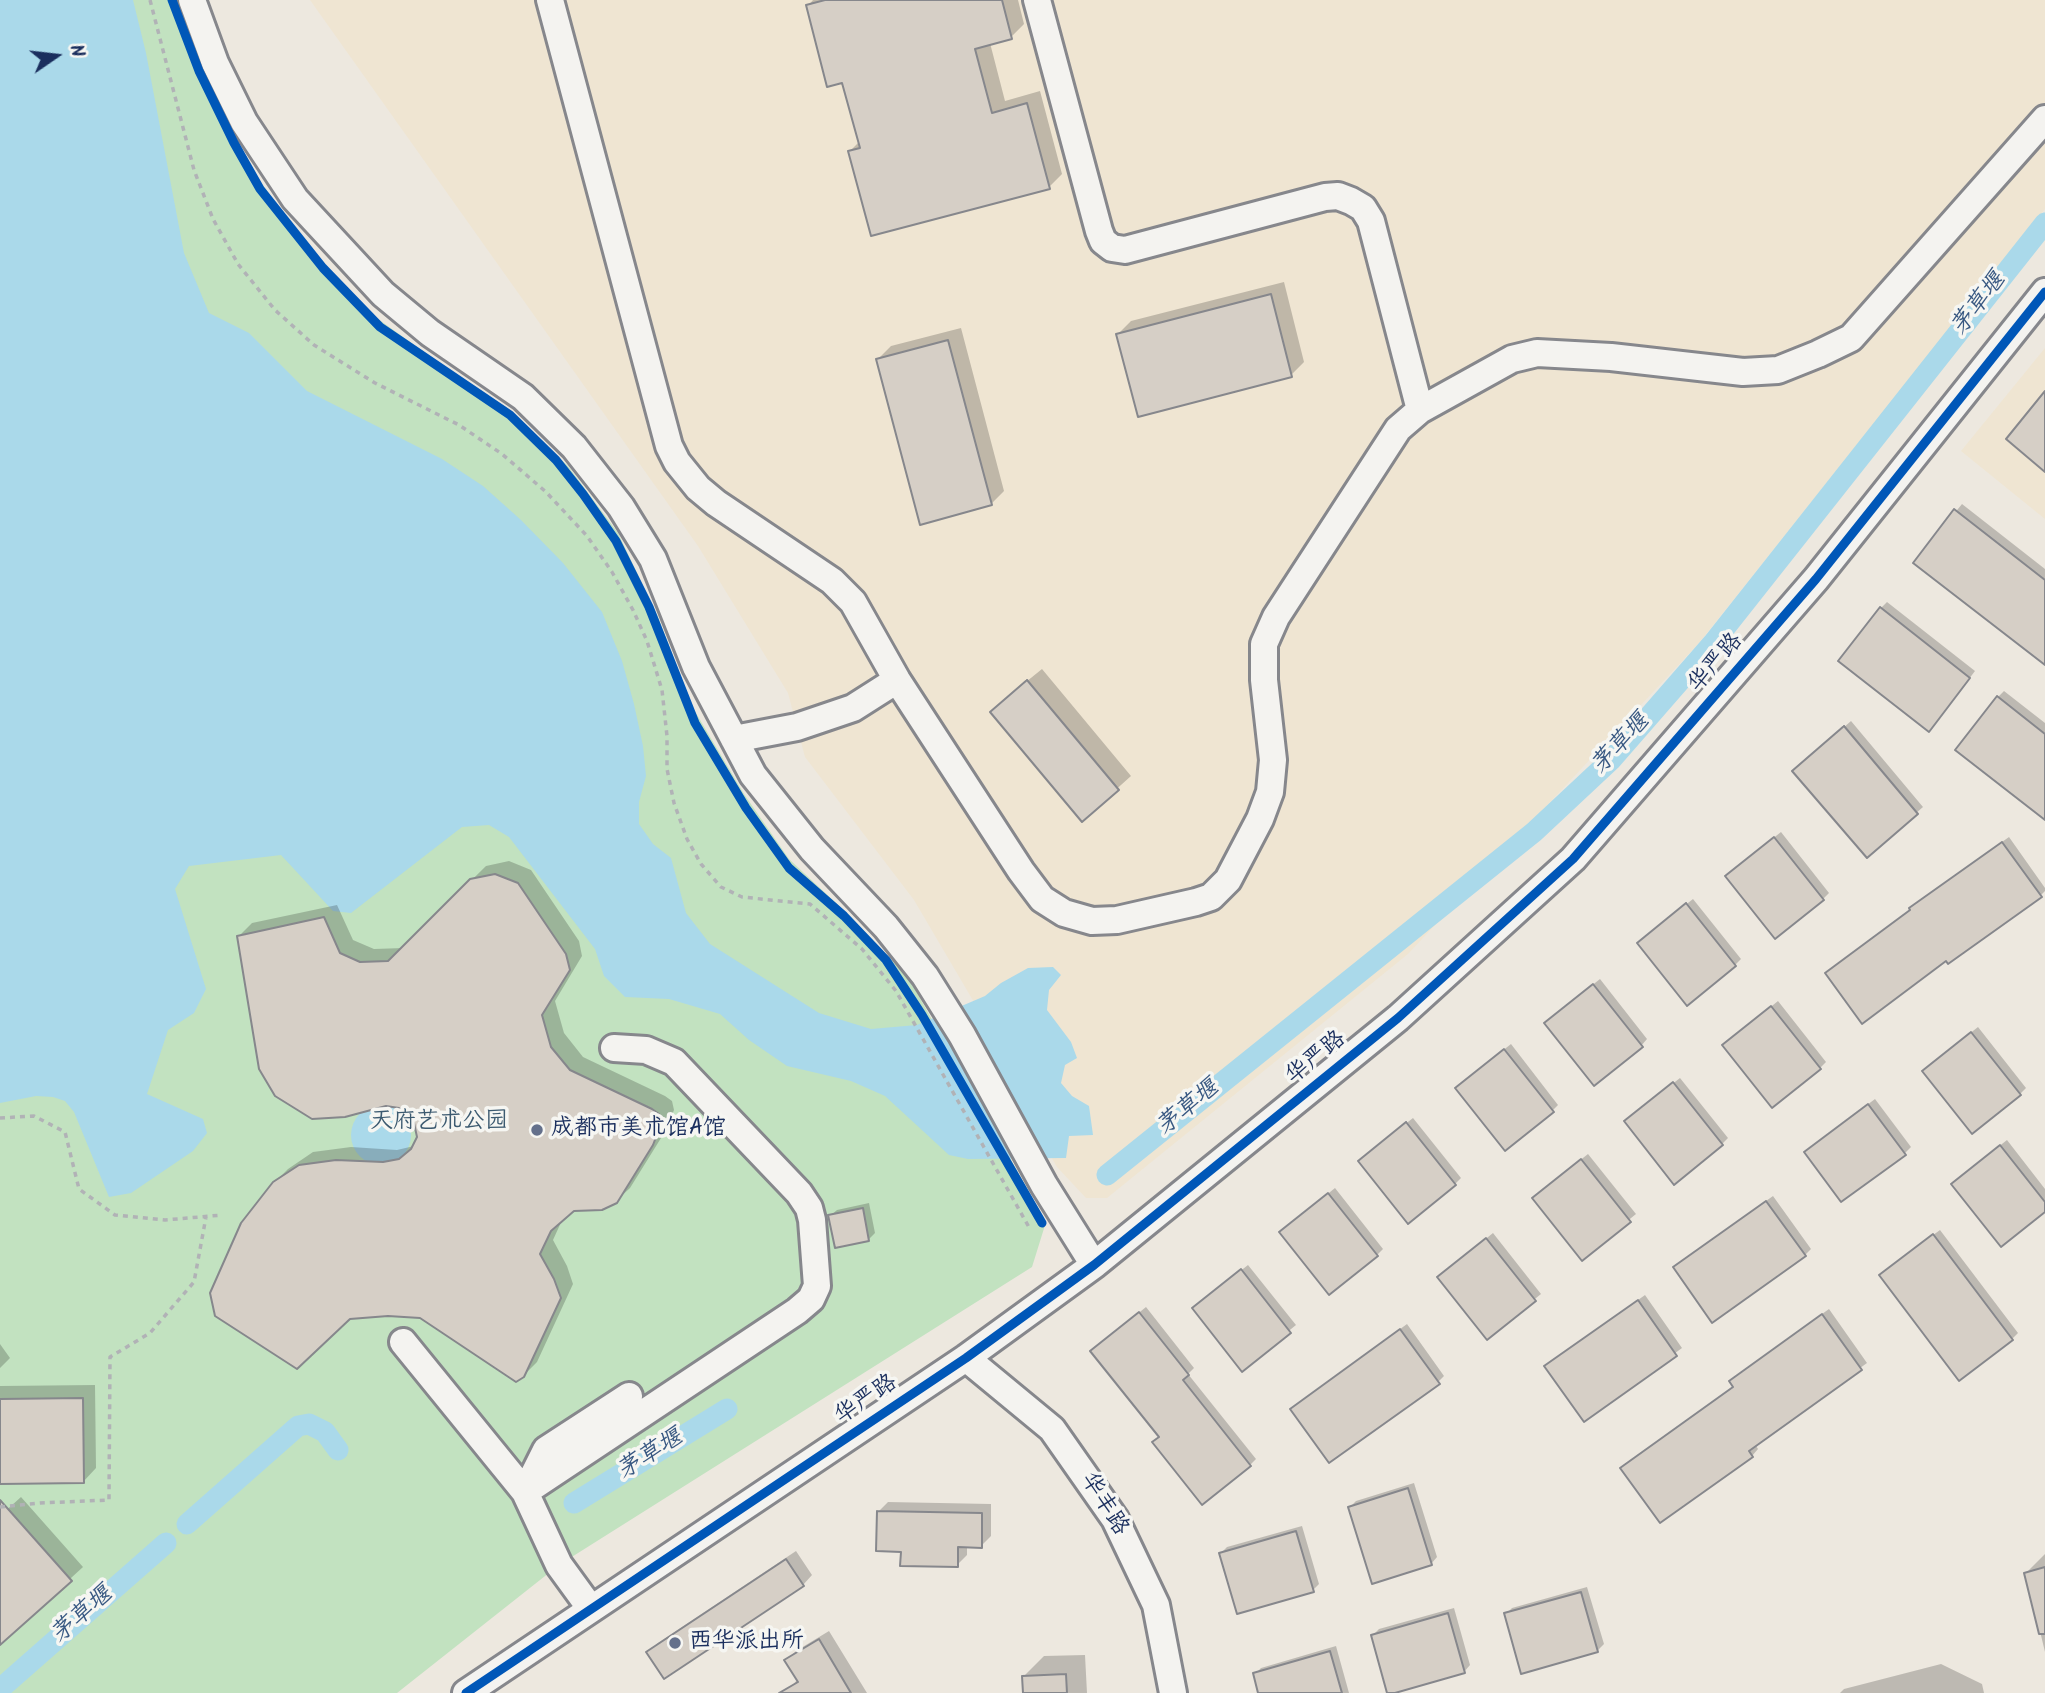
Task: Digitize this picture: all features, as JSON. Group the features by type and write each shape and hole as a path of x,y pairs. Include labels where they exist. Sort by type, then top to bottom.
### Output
{"street":[{"path":"192,0 215,63 244,122 295,199 383,294 430,333 523,397 574,447 621,507 653,559 696,667 753,775 804,839 886,927 925,976 962,1035 1044,1185 1094,1265"},
{"path":"550,0 666,432 677,462 698,488 716,503 832,581 853,602 897,680 1042,899 1064,913 1092,921 1117,920 1211,897 1228,880 1260,819 1270,792 1273,760 1264,680 1264,644 1276,617 1398,429 1420,410 1512,359 1537,353 1611,357 1743,372 1778,370 1818,354 1851,338 2045,119"},
{"path":"1037,0 1103,240 1112,248 1125,250 1325,197 1338,196 1351,201 1363,208 1371,221 1420,410"},
{"name":"华严路","path":"466,1693 966,1358 1094,1265 1398,1018 1573,859 1816,579 2045,292"},
{"path":"734,739 797,727 853,708 897,680"},
{"path":"525,1492 797,1311 811,1299 817,1286 813,1220 799,1193 674,1062 646,1049 614,1048"},
{"path":"403,1342 525,1492 559,1565 591,1609"},
{"name":"华丰路","path":"966,1358 1052,1429 1115,1519 1156,1605 1173,1693"},
{"path":"525,1492 546,1450 629,1396"}],"path":[{"path":"150,0 194,170 213,219 238,264 275,310 314,345 375,383 459,425 502,454 554,500 587,536 612,572 647,641 662,690 667,769 674,803 687,839 701,864 721,887 742,897 810,904 862,949 896,990 1030,1229"},
{"path":"894,971 915,1004"},
{"path":"0,1118 34,1116 65,1132 79,1189 116,1215 165,1220 222,1215"},
{"path":"0,1507 109,1500 110,1357 150,1333 194,1282 206,1217"}],"shaded area":[{"path":"310,0 2045,0 2045,209 1699,643 1408,954 1107,1198 1086,1198 1057,1167 1022,1108 978,1009 914,900 805,757 788,693 698,546"},
{"path":"2045,348 2045,519 1961,451"}],"green space":[{"name":"天府艺术公园","path":"0,0 177,0 218,104 256,176 303,239 367,311 507,408 568,466 618,533 658,617 693,708 744,794 789,859 850,916 908,977 1046,1222 1032,1267 559,1565 397,1693 0,1693"}],"water":[{"path":"0,0 133,0 146,53 184,253 209,313 249,333 307,391 442,459 483,486 563,563 602,612 622,661 643,746 646,776 639,802 639,824 653,844 671,858 686,913 710,944 819,1013 871,1029 917,1025 985,996 1001,983 1028,968 1053,967 1061,975 1049,990 1047,1010 1071,1042 1077,1058 1065,1065 1061,1083 1072,1096 1089,1106 1093,1135 1069,1136 1066,1158 968,1159 949,1155 885,1096 851,1081 787,1066 749,1040 720,1014 669,999 625,997 604,976 595,949 509,837 489,825 462,827 351,913 333,911 281,855 189,866 175,889 206,989 194,1013 168,1030 147,1094 203,1119 207,1133 193,1151 131,1193 109,1197 74,1112 65,1101 36,1096 0,1103"},
{"path":"375,1105 387,1105 406,1118 411,1135 409,1147 398,1160 387,1165 375,1165 356,1152 351,1141 351,1129 364,1110"}],"building":[{"path":"825,0 1002,0 1012,39 975,49 992,113 1027,103 1050,189 871,236 848,151 860,148 842,83 827,87 806,5"},
{"path":"1271,294 1292,377 1138,417 1116,334"},
{"path":"948,340 992,505 920,525 876,359"},
{"path":"2045,391 2045,472 2006,439"},
{"path":"1954,509 2045,580 2045,665 1913,563"},
{"path":"1880,607 1970,678 1929,732 1838,661"},
{"path":"1027,680 1119,790 1082,822 990,712"},
{"path":"1997,696 2045,734 2045,820 1955,750"},
{"path":"1844,726 1918,814 1867,858 1792,771"},
{"path":"1774,837 1824,900 1775,939 1725,876"},
{"path":"2002,842 2042,897 1948,964 1946,961 1862,1024 1825,973 1910,910 1909,908"},
{"name":"成都市美术馆A馆","path":"495,874 518,883 566,954 570,970 542,1015 551,1047 570,1070 659,1114 661,1124 653,1145 617,1203 602,1210 574,1211 551,1231 540,1254 561,1298 524,1377 516,1382 420,1318 388,1316 350,1319 297,1369 215,1316 210,1293 241,1223 273,1182 299,1165 336,1160 383,1162 399,1159 411,1149 417,1137 414,1123 408,1114 399,1108 386,1106 345,1117 312,1119 275,1096 259,1069 237,936 324,917 340,953 360,962 388,961 470,879"},
{"path":"1686,903 1736,966 1687,1006 1637,943"},
{"path":"1593,984 1643,1047 1594,1086 1544,1023"},
{"path":"1771,1006 1821,1069 1772,1108 1722,1045"},
{"path":"1971,1032 2021,1095 1972,1134 1922,1071"},
{"path":"1504,1049 1554,1112 1505,1151 1455,1088"},
{"path":"1673,1082 1723,1145 1674,1185 1624,1121"},
{"path":"1868,1104 1906,1155 1841,1202 1804,1152"},
{"path":"1406,1122 1456,1185 1408,1224 1358,1161"},
{"path":"2000,1145 2045,1202 2045,1212 2001,1247 1951,1184"},
{"path":"1581,1159 1631,1222 1582,1261 1532,1198"},
{"path":"1328,1193 1378,1256 1329,1295 1279,1232"},
{"path":"1766,1201 1806,1256 1712,1323 1673,1267"},
{"path":"863,1208 869,1241 835,1248 828,1215"},
{"path":"1933,1234 2013,1340 1959,1381 1879,1275"},
{"path":"1486,1238 1536,1301 1487,1340 1437,1277"},
{"path":"1241,1269 1291,1333 1242,1372 1192,1308"},
{"path":"1638,1300 1677,1356 1584,1422 1544,1366"},
{"path":"1139,1312 1189,1375 1183,1380 1251,1466 1202,1505 1152,1442 1159,1437 1090,1351"},
{"path":"1822,1314 1862,1370 1749,1451 1753,1457 1660,1523 1620,1468 1733,1387 1729,1381"},
{"path":"1400,1329 1440,1384 1329,1463 1290,1409"},
{"path":"83,1398 84,1483 0,1484 0,1399"},
{"path":"1408,1488 1432,1565 1372,1584 1348,1507"},
{"path":"0,1500 72,1581 0,1645"},
{"path":"877,1511 982,1513 982,1548 958,1547 958,1567 900,1566 901,1552 876,1551"},
{"path":"1296,1531 1314,1592 1237,1614 1219,1553"},
{"path":"786,1559 804,1586 664,1679 646,1652"},
{"path":"2045,1567 2045,1634 2039,1634 2024,1573"},
{"path":"1581,1592 1598,1652 1521,1674 1504,1613"},
{"path":"1448,1613 1465,1673 1387,1693 1371,1635"},
{"path":"819,1639 851,1693 779,1693 798,1682 784,1660"},
{"path":"1330,1651 1342,1693 1258,1693 1253,1673"},
{"path":"1066,1674 1067,1693 1023,1693 1022,1676"}],"waterway":[{"name":"茅草堰","path":"1107,1175 1534,832 1611,760 1713,643 2045,223"},
{"name":"茅草堰","path":"574,1503 727,1409"},
{"name":"茅草堰","path":"187,1524 298,1426 309,1424 325,1432 338,1450"},
{"name":"茅草堰","path":"0,1689 166,1543"}],"cycle path":[{"path":"172,0 199,71 234,143 260,189 323,268 380,327 510,415 556,460 583,494 616,541 649,607 695,723 746,808 789,868 844,916 886,960 922,1015 1042,1223"},
{"path":"466,1693 966,1358 1094,1265 1398,1018 1573,859 1816,579 2045,292"}],"place":[{"name":"成都市美术馆A馆","path":"537,1130"},
{"name":"西华派出所","path":"675,1643"}]}
